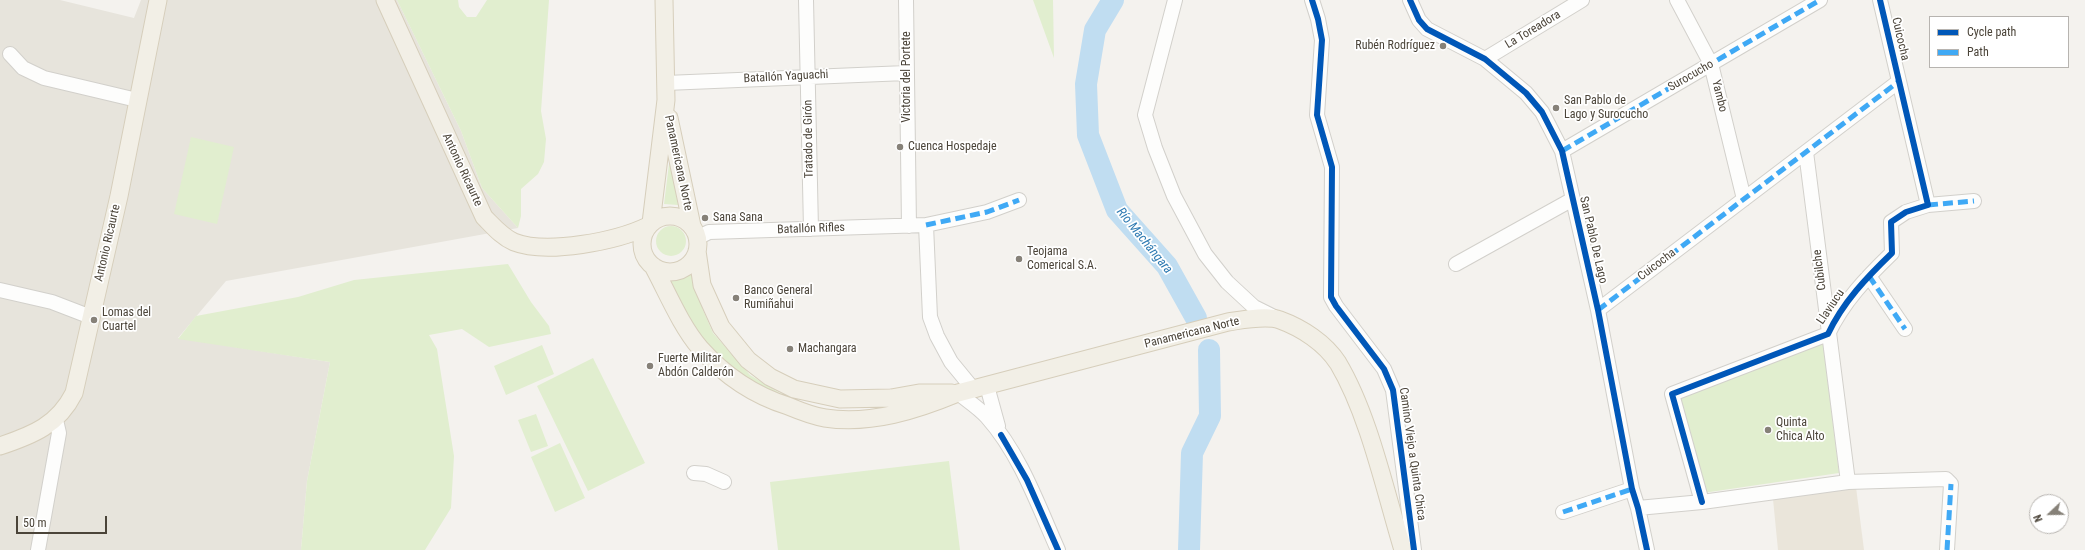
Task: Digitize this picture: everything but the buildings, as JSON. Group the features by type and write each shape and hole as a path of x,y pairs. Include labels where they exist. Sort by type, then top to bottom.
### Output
{"main road":[{"name":"Antonio Ricaurte","path":"0,446 43,428 56,420 66,408 74,393 119,196 158,0"},
{"name":"Antonio Ricaurte","path":"385,0 484,217 497,231 513,242 529,247 545,247 608,240 627,235 650,224"},
{"name":"Panamericana Norte","path":"664,0 666,100 650,224 642,241 642,248 699,347 723,370 761,397 808,414 825,418 846,420 872,418 922,408 973,390 1228,322 1250,319 1279,320 1313,336 1337,362 1363,415 1403,550"},
{"name":"Panamericana Norte","path":"666,100 695,238 702,285 721,327 748,360 770,377 794,389 840,399 891,398 919,392 973,390"},
{"name":"Panamericana Norte","path":"650,224 662,216 671,215 679,217 695,238"},
{"path":"650,263 661,271 679,270 690,263 695,238"},
{"name":"Antonio Ricaurte","path":"608,240 636,251 650,263"}],"street":[{"name":"Tratado de Girón","path":"806,0 811,229"},
{"name":"Victoria del Portete","path":"906,0 909,226"},
{"path":"1175,0 1146,115 1155,148 1174,196 1205,254 1227,282 1254,308 1279,320"},
{"name":"Camino Viejo a Quinta Chica","path":"1312,0 1318,19 1322,40 1317,115 1332,167 1331,297 1336,306 1384,369 1393,390 1414,550"},
{"name":"San Pablo De Lago","path":"1410,0 1419,20 1427,29 1485,60 1526,93 1542,112 1562,151 1598,310 1632,489 1638,508 1647,550"},
{"name":"La Toreadora","path":"1485,60 1582,0"},
{"name":"Yambo","path":"1677,0 1711,64 1744,199"},
{"name":"Surocucho","path":"1562,151 1820,0"},
{"name":"Cuicocha","path":"1598,310 1898,82 1880,0"},
{"path":"10,54 23,68 44,78 137,100"},
{"name":"Batallón Yaguachi","path":"666,83 906,73"},
{"path":"1898,82 1928,205"},
{"name":"Cubilche","path":"1806,152 1848,482"},
{"path":"1456,264 1573,199"},
{"name":"Batallón Rifles","path":"695,238 709,232 926,225 987,212 1019,200"},
{"name":"Llaviucu","path":"1702,502 1672,394 1828,334 1837,314 1869,276 1892,253 1891,222 1906,212 1928,205 1974,201"},
{"path":"926,225 930,317 936,336 951,362 973,390 1027,480 1058,550"},
{"path":"1869,276 1905,329"},
{"path":"0,290 52,302 91,317"},
{"path":"973,390 986,416 1001,435"},
{"path":"38,550 59,433 56,420"},
{"path":"694,473 706,474 724,482"},
{"path":"1638,508 1702,502 1848,482 1946,479 1951,484 1947,550"},
{"path":"1563,512 1632,489"}],"shaded area":[{"path":"0,0 60,0 134,18 141,0 397,0 461,131 482,188 518,228 226,281 178,338 330,362 307,481 301,550 0,550"},
{"path":"1856,487 1864,550 1778,550 1773,499"}],"green space":[{"path":"397,0 458,0 459,7 467,17 476,17 487,0 549,0 541,111 546,139 544,162 538,174 521,189 521,216 518,228 482,188 461,131"},
{"path":"1033,0 1053,0 1054,58"},
{"path":"191,137 234,147 217,224 174,214"},
{"path":"670,156 678,205 664,204"},
{"path":"671,226 677,227 685,235 685,247 677,255 671,256 665,255 657,247 656,241 657,235 665,227"},
{"path":"508,264 531,302 549,326 551,334 489,347 462,329 429,335 437,349 454,456 451,508 425,550 301,550 307,481 330,362 178,339 196,316 298,297 354,280"},
{"path":"691,270 703,310 713,333 750,375 783,395 777,397 745,379 724,362 696,328 669,277"},
{"path":"1823,343 1839,473 1703,493 1674,394"},
{"path":"542,345 554,374 506,395 494,366"},
{"path":"593,358 645,463 588,491 537,386"},
{"path":"536,414 548,446 531,452 518,420"},
{"path":"560,443 585,498 555,512 531,457"},
{"path":"949,461 960,550 778,550 770,482"}],"waterway":[{"name":"Río Machángara","path":"1113,0 1095,30 1086,84 1088,135 1117,210 1167,266 1196,318"},
{"name":"Río Machángara","path":"1189,550 1192,453 1210,416 1209,350"}],"marked path":[{"path":"1562,151 1820,0"},
{"path":"1598,310 1898,82"},
{"path":"926,225 987,212 1019,200"},
{"path":"1928,205 1974,201"},
{"path":"1869,276 1905,329"},
{"path":"1947,550 1951,484"},
{"path":"1563,512 1632,489"}],"cycle path":[{"path":"1312,0 1318,19 1322,40 1317,115 1332,167 1331,297 1336,306 1384,369 1393,390 1414,550"},
{"path":"1410,0 1419,20 1427,29 1485,59 1526,93 1542,112 1562,151 1598,310 1632,489 1638,508 1647,550"},
{"path":"1702,502 1672,394 1828,334 1834,322 1856,290 1892,253 1891,222 1906,212 1928,205 1880,0"},
{"path":"1001,435 1027,480 1058,550"}],"place":[{"name":"Rubén Rodríguez","path":"1443,46"},
{"name":"San Pablo de Lago y Surocucho","path":"1556,108"},
{"name":"Cuenca Hospedaje","path":"900,147"},
{"name":"Sana Sana","path":"705,218"},
{"name":"Teojama Comerical S.A.","path":"1019,259"},
{"name":"Banco General Rumiñahui","path":"736,298"},
{"name":"Lomas del Cuartel","path":"94,320"},
{"name":"Machangara","path":"790,349"},
{"name":"Fuerte Militar Abdón Calderón","path":"650,366"},
{"name":"Quinta Chica Alto","path":"1768,430"}]}
